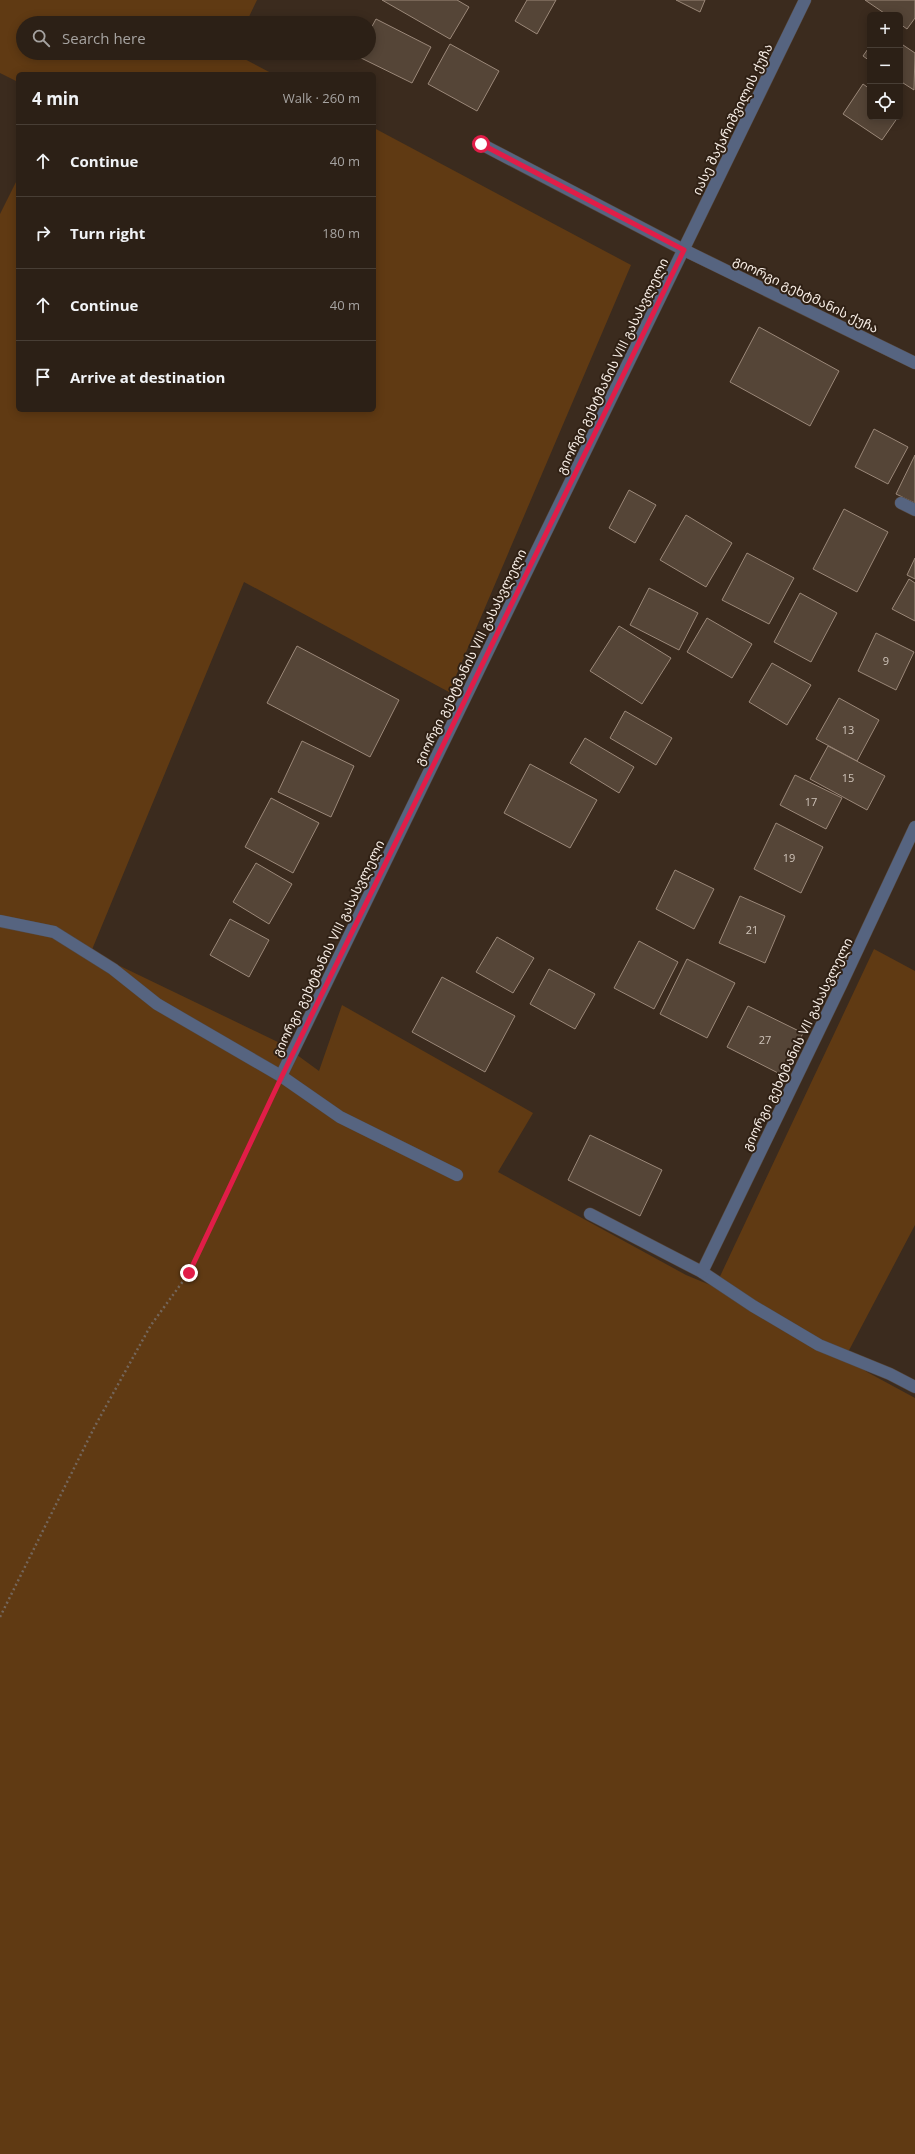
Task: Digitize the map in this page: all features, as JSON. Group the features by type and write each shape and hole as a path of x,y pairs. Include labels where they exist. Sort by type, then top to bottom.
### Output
{"street":[{"name":"იასე შაქარიშვილის ქუჩა","path":"684,250 805,0"},
{"name":"გიორგი გეხტმანის ქუჩა","path":"481,144 684,250 915,363"},
{"name":"გიორგი გეხტმანის VIII გასასვლელი","path":"282,1076 684,250"},
{"path":"901,502 915,510"},
{"name":"გიორგი გეხტმანის VII გასასვლელი","path":"702,1272 842,985 915,827"},
{"path":"0,922 54,932 113,969 157,1004 282,1076 340,1117 457,1175"},
{"path":"590,1214 702,1272 818,1345 890,1374 915,1387"}],"path":[{"path":"0,1618 95,1426 151,1325 189,1273 282,1076"}],"shaded area":[{"path":"0,0 257,0 249,16 16,16 16,60 246,60 269,72 16,72 16,81 0,73"},
{"path":"376,129 631,265 449,692 244,582 91,952 282,1044 319,1071 342,1005 533,1113 498,1172 686,1275 715,1287 874,949 915,971 915,1225 846,1356 867,1372 915,1398 915,2154 0,2154 0,214 16,182 16,412 376,412"}],"building":[{"path":"382,0 457,0 469,7 450,39"},
{"path":"527,0 556,0 537,34 515,21"},
{"path":"676,0 705,0 700,12"},
{"path":"865,0 915,0 915,18 907,29 903,26 903,12 883,12"},
{"path":"376,19 431,47 412,83 365,60 376,60"},
{"path":"450,44 499,71 477,111 428,84"},
{"path":"903,45 915,53 914,90 903,83"},
{"path":"867,50 867,59 863,56"},
{"path":"863,84 867,87 867,120 896,120 882,140 843,114"},
{"path":"759,327 839,371 810,426 730,382"},
{"path":"874,429 908,447 888,484 855,467"},
{"path":"915,455 915,503 896,494"},
{"path":"629,490 656,505 635,543 609,528"},
{"path":"844,509 888,532 857,592 813,569"},
{"path":"686,515 732,543 706,587 660,560"},
{"path":"747,553 794,578 769,624 722,600"},
{"path":"915,558 915,579 907,575"},
{"path":"909,579 915,583 915,621 892,609"},
{"path":"649,588 698,613 679,650 630,625"},
{"path":"800,593 837,613 811,662 774,642"},
{"path":"707,618 752,644 732,678 687,652"},
{"path":"619,626 671,658 642,704 590,671"},
{"path":"876,633 914,652 896,690 858,671"},
{"path":"297,646 399,700 370,757 267,703"},
{"path":"772,663 811,685 787,725 749,702"},
{"path":"839,698 879,720 857,761 816,739"},
{"path":"625,711 672,738 656,765 610,738"},
{"path":"585,738 634,767 619,793 570,763"},
{"path":"302,741 354,766 331,817 278,792"},
{"path":"828,746 885,776 867,810 810,779"},
{"path":"530,764 597,800 570,848 504,813"},
{"path":"795,775 842,798 826,829 780,805"},
{"path":"271,798 319,823 293,873 245,847"},
{"path":"776,823 823,847 801,893 754,869"},
{"path":"256,863 292,884 269,924 233,902"},
{"path":"675,870 714,889 694,929 656,909"},
{"path":"740,896 785,916 765,963 719,943"},
{"path":"230,919 269,940 249,977 210,955"},
{"path":"497,937 534,958 513,993 476,972"},
{"path":"639,941 678,962 654,1009 614,988"},
{"path":"687,959 735,983 707,1038 660,1014"},
{"path":"549,969 595,994 575,1029 530,1004"},
{"path":"442,977 515,1016 485,1072 412,1032"},
{"path":"748,1006 803,1033 782,1075 727,1047"},
{"path":"590,1135 662,1170 640,1216 568,1180"}],"route":[{"path":"189,1273 282,1076 684,250 481,144"}]}
